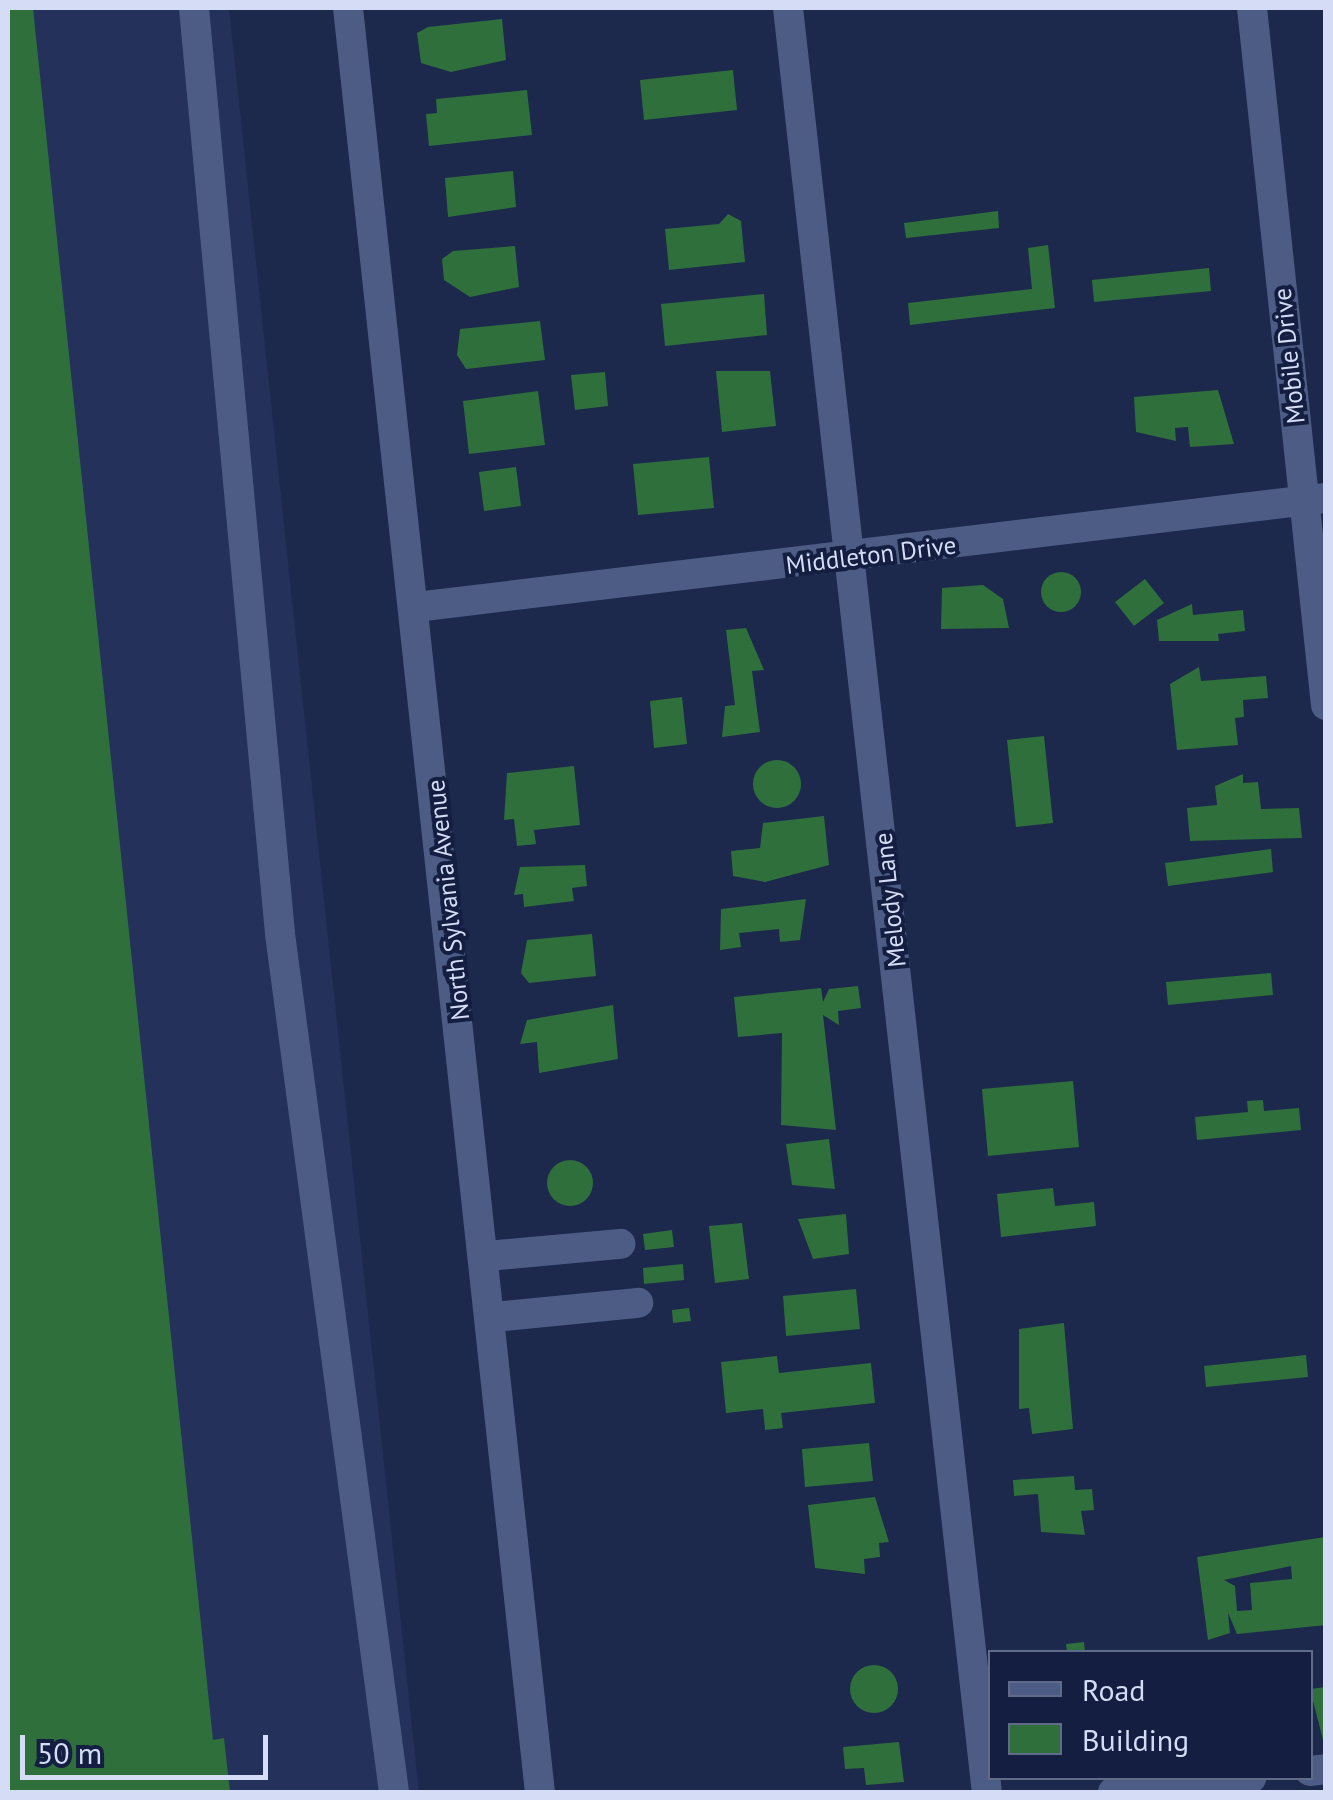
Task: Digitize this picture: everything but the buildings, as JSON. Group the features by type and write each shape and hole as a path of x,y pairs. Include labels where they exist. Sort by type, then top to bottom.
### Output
{"street":[{"path":"194,8 280,934 394,1792"},
{"name":"North Sylvania Avenue","path":"348,8 494,1317 540,1792"},
{"name":"Melody Lane","path":"788,8 855,557 987,1792"},
{"name":"Mobile Drive","path":"1252,8 1314,500 1326,705"},
{"name":"Middleton Drive","path":"416,607 1314,500"},
{"path":"487,1256 620,1244"},
{"path":"494,1317 638,1302"},
{"path":"1113,1792 1231,1780"}],"shaded area":[{"path":"8,8 229,8 419,1792 8,1792"}]}
